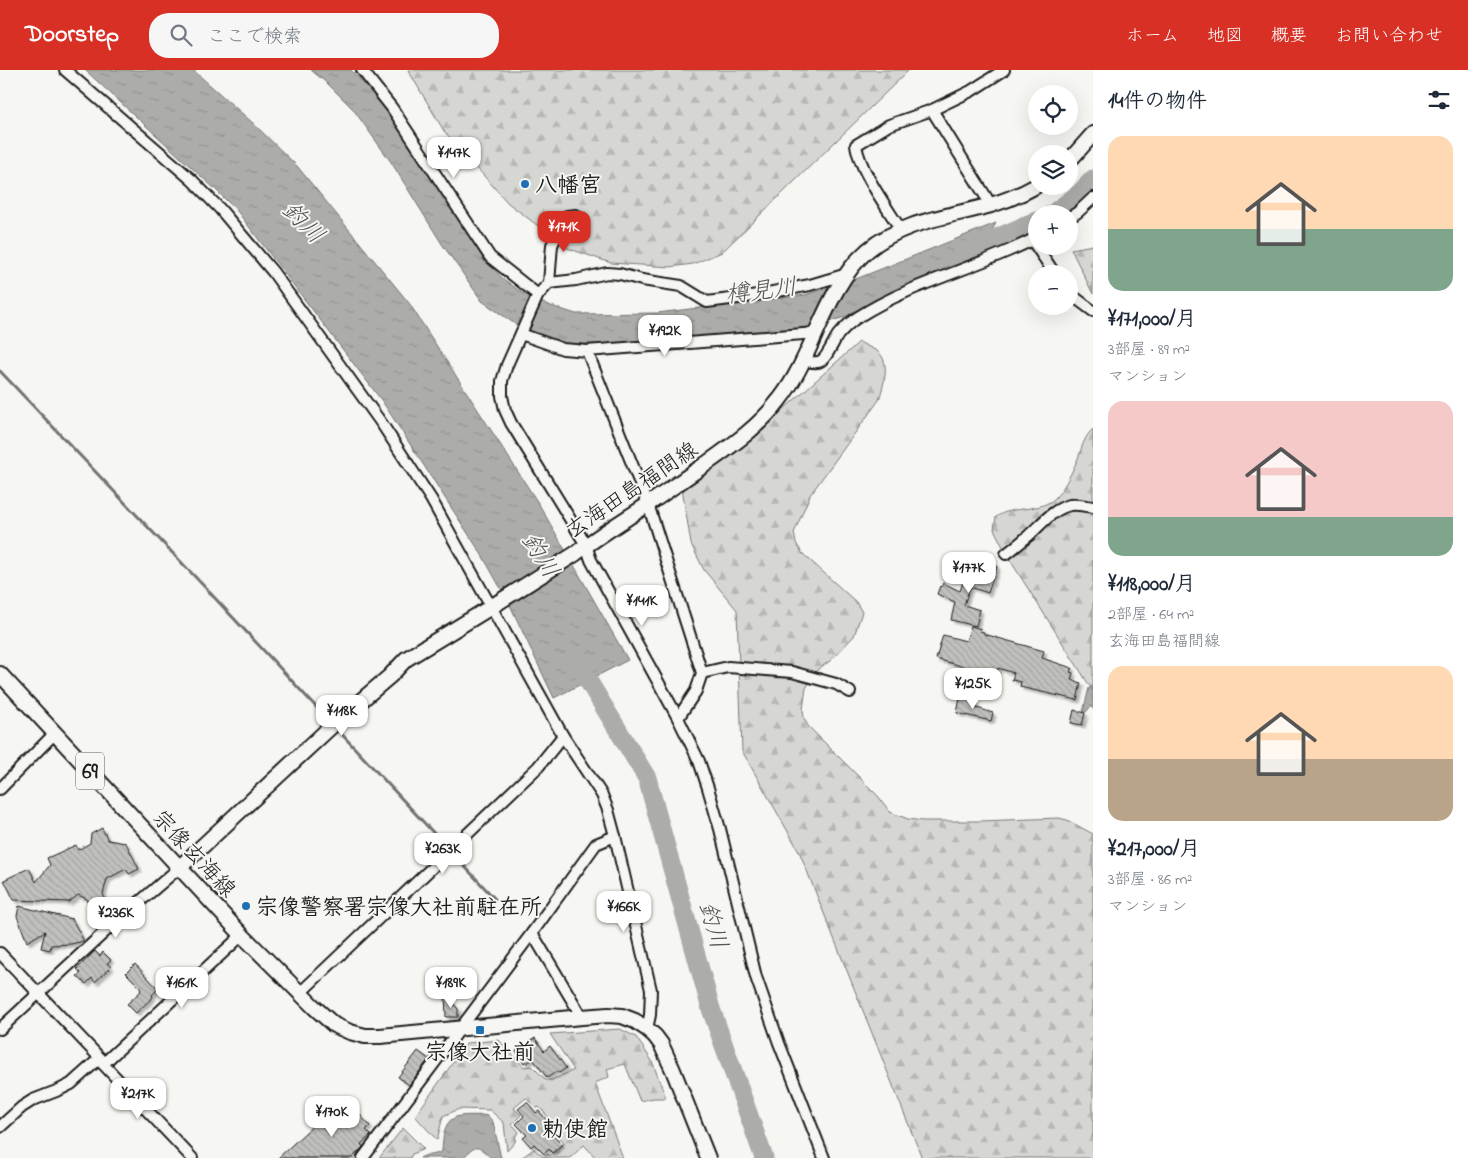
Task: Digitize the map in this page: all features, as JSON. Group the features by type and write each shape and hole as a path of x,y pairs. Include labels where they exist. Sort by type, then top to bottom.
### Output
{"main road":[{"path":"1078,151 1093,134"},
{"name":"玄海田島福間線","path":"179,868 336,722 390,676 406,659 575,554 720,454 764,419 792,381 844,278 868,250 901,230 919,222 991,205 1028,190"},
{"name":"宗像玄海線","path":"0,674 242,935 300,994 334,1025 365,1036 380,1036 582,1017 622,1016 635,1021 647,1029 661,1044 708,1158"}],"street":[{"path":"64,70 192,180 220,209 273,272 388,432 496,604 563,736 602,795 608,810 650,990 650,1014 647,1029"},
{"path":"362,70 392,108 490,257 538,295"},
{"path":"901,230 862,167 857,155 856,145 888,125 932,110 971,91 1004,70"},
{"path":"932,110 991,205"},
{"path":"1078,212 1093,198"},
{"path":"576,215 567,216 552,245 549,283 538,295 507,365 502,381 502,396 505,410 511,423 586,545 591,560 678,718 699,761 708,788 756,977 824,1158"},
{"path":"803,361 818,362 824,359 837,337 849,323 879,305 913,288 969,268 1028,242"},
{"path":"549,283 576,280 607,273 620,274 642,280 681,286 707,302 746,297 844,278"},
{"path":"1078,300 1093,312"},
{"path":"522,330 563,349 587,351 817,329"},
{"path":"587,351 648,504 702,673 696,691 678,718"},
{"path":"1006,554 1052,513 1061,508 1080,504 1093,507"},
{"path":"702,673 728,668 792,672 836,684 850,692"},
{"path":"0,788 56,733"},
{"path":"300,994 538,767 563,736"},
{"path":"363,1158 532,933 596,844 615,836"},
{"path":"0,1030 109,928 179,868"},
{"path":"532,933 582,1017"},
{"path":"0,1127 22,1107 33,1100 71,1084 102,1061 242,935"},
{"path":"0,953 192,1158"}],"green space":[{"path":"408,70 909,70 722,252 693,264 670,267 611,263 567,248 508,203 444,131"},
{"path":"1093,245 1093,294 1074,255 1078,255 1078,248"},
{"path":"859,342 877,351 884,361 885,374 879,400 810,495 794,533 796,543 802,553 856,602 862,612 854,636 830,661 818,669 806,688 803,709 804,718 808,726 878,796 890,812 908,819 923,821 1059,818 1067,820 1093,834 1093,1158 922,1158 799,851 742,751 737,610 704,570 691,544 682,488 737,451"},
{"path":"1093,429 1093,691 1008,557 994,529 996,517 1003,513 1043,505 1051,502 1057,496 1072,472 1086,438"},
{"path":"620,1029 636,1037 652,1061 666,1098 640,1101 625,1064 607,1069 609,1077 595,1083 623,1158 596,1158 584,1145 570,1158 521,1158 534,1149 544,1157 548,1154 550,1156 565,1143 548,1125 552,1121 539,1107 536,1108 526,1098 514,1108 521,1115 512,1124 519,1132 516,1135 515,1142 507,1151 504,1123 490,1110 459,1109 443,1116 437,1140 415,1116 467,1043 499,1040 524,1067 532,1066 546,1080 552,1080 574,1070 550,1034"},
{"path":"403,1128 424,1149 412,1154 410,1158 379,1158"}],"water":[{"path":"85,70 193,70 254,124 297,166 409,303 540,506 628,660 554,698 509,603 482,555 382,401 237,211"},
{"path":"311,70 351,70 392,115 481,255 501,277 522,293 545,304 576,314 657,313 805,295 856,279 996,223 975,260 910,284 869,307 842,318 800,329 619,344 571,344 554,341 533,334 515,324 482,301 442,244 391,162 353,109"},
{"path":"1092,687 1093,709 1091,706 1086,712 1083,712 1089,688"},
{"path":"460,1116 488,1116 493,1122 501,1158 491,1158 480,1149 474,1148 463,1158 420,1158 442,1151 444,1132 450,1120"}],"building":[{"path":"983,560 997,566 988,593 970,587 964,605 980,610 976,626 951,620 955,602 937,594 940,586 943,583 960,591 966,574 976,578"},
{"path":"971,626 981,629 980,631 984,632 984,634 1044,651 1042,658 1072,668 1070,672 1073,673 1071,680 1081,683 1077,700 1020,687 1021,682 1012,680 1014,673 998,668 997,672 994,671 993,675 985,673 983,678 974,676 976,670 936,659 943,635 966,641"},
{"path":"960,698 976,702 974,707 993,713 991,721 957,713"},
{"path":"1074,710 1085,713 1082,725 1071,723"},
{"path":"102,828 108,840 126,843 139,869 129,874 126,869 107,879 103,894 105,899 99,903 99,907 90,906 87,899 78,895 69,902 14,900 4,880 29,868 36,882 50,865 47,858 76,845 78,850 90,843 91,834"},
{"path":"19,906 72,919 84,941 51,945 50,950 41,948 45,931 27,942 17,916"},
{"path":"95,951 100,956 103,952 111,960 107,963 111,967 95,982 92,978 86,984 77,976 81,973 77,969"},
{"path":"135,964 158,989 152,995 153,997 136,1013 127,1004 141,991 141,988 126,973"},
{"path":"445,994 458,1009 458,1017 446,1017"},
{"path":"535,1038 544,1051 550,1046 566,1068 559,1073 557,1071 547,1078 533,1059 524,1063 516,1051"},
{"path":"418,1051 429,1059 409,1085 398,1077"},
{"name":"勅使館","path":"527,1102 536,1113 539,1111 548,1122 544,1125 562,1144 552,1153 549,1149 544,1154 534,1144 531,1147 523,1138 527,1135 516,1124 524,1116 518,1109"},
{"path":"350,1104 370,1126 366,1130 371,1135 361,1144 363,1147 352,1158 278,1158 320,1119 327,1126"}],"waterway":[{"name":"樽見川","path":"1064,205 1080,193 1093,179"},
{"name":"樽見川","path":"962,253 1028,224"},
{"path":"0,371 331,723"},
{"name":"釣川","path":"575,659 647,778 711,1009 764,1158"},
{"path":"335,727 495,899"}],"place":[{"name":"八幡宮","path":"525,184"},
{"name":"宗像警察署宗像大社前駐在所","path":"246,906"},
{"name":"宗像大社前","path":"480,1030"},
{"name":"勅使館","path":"532,1128"}]}
